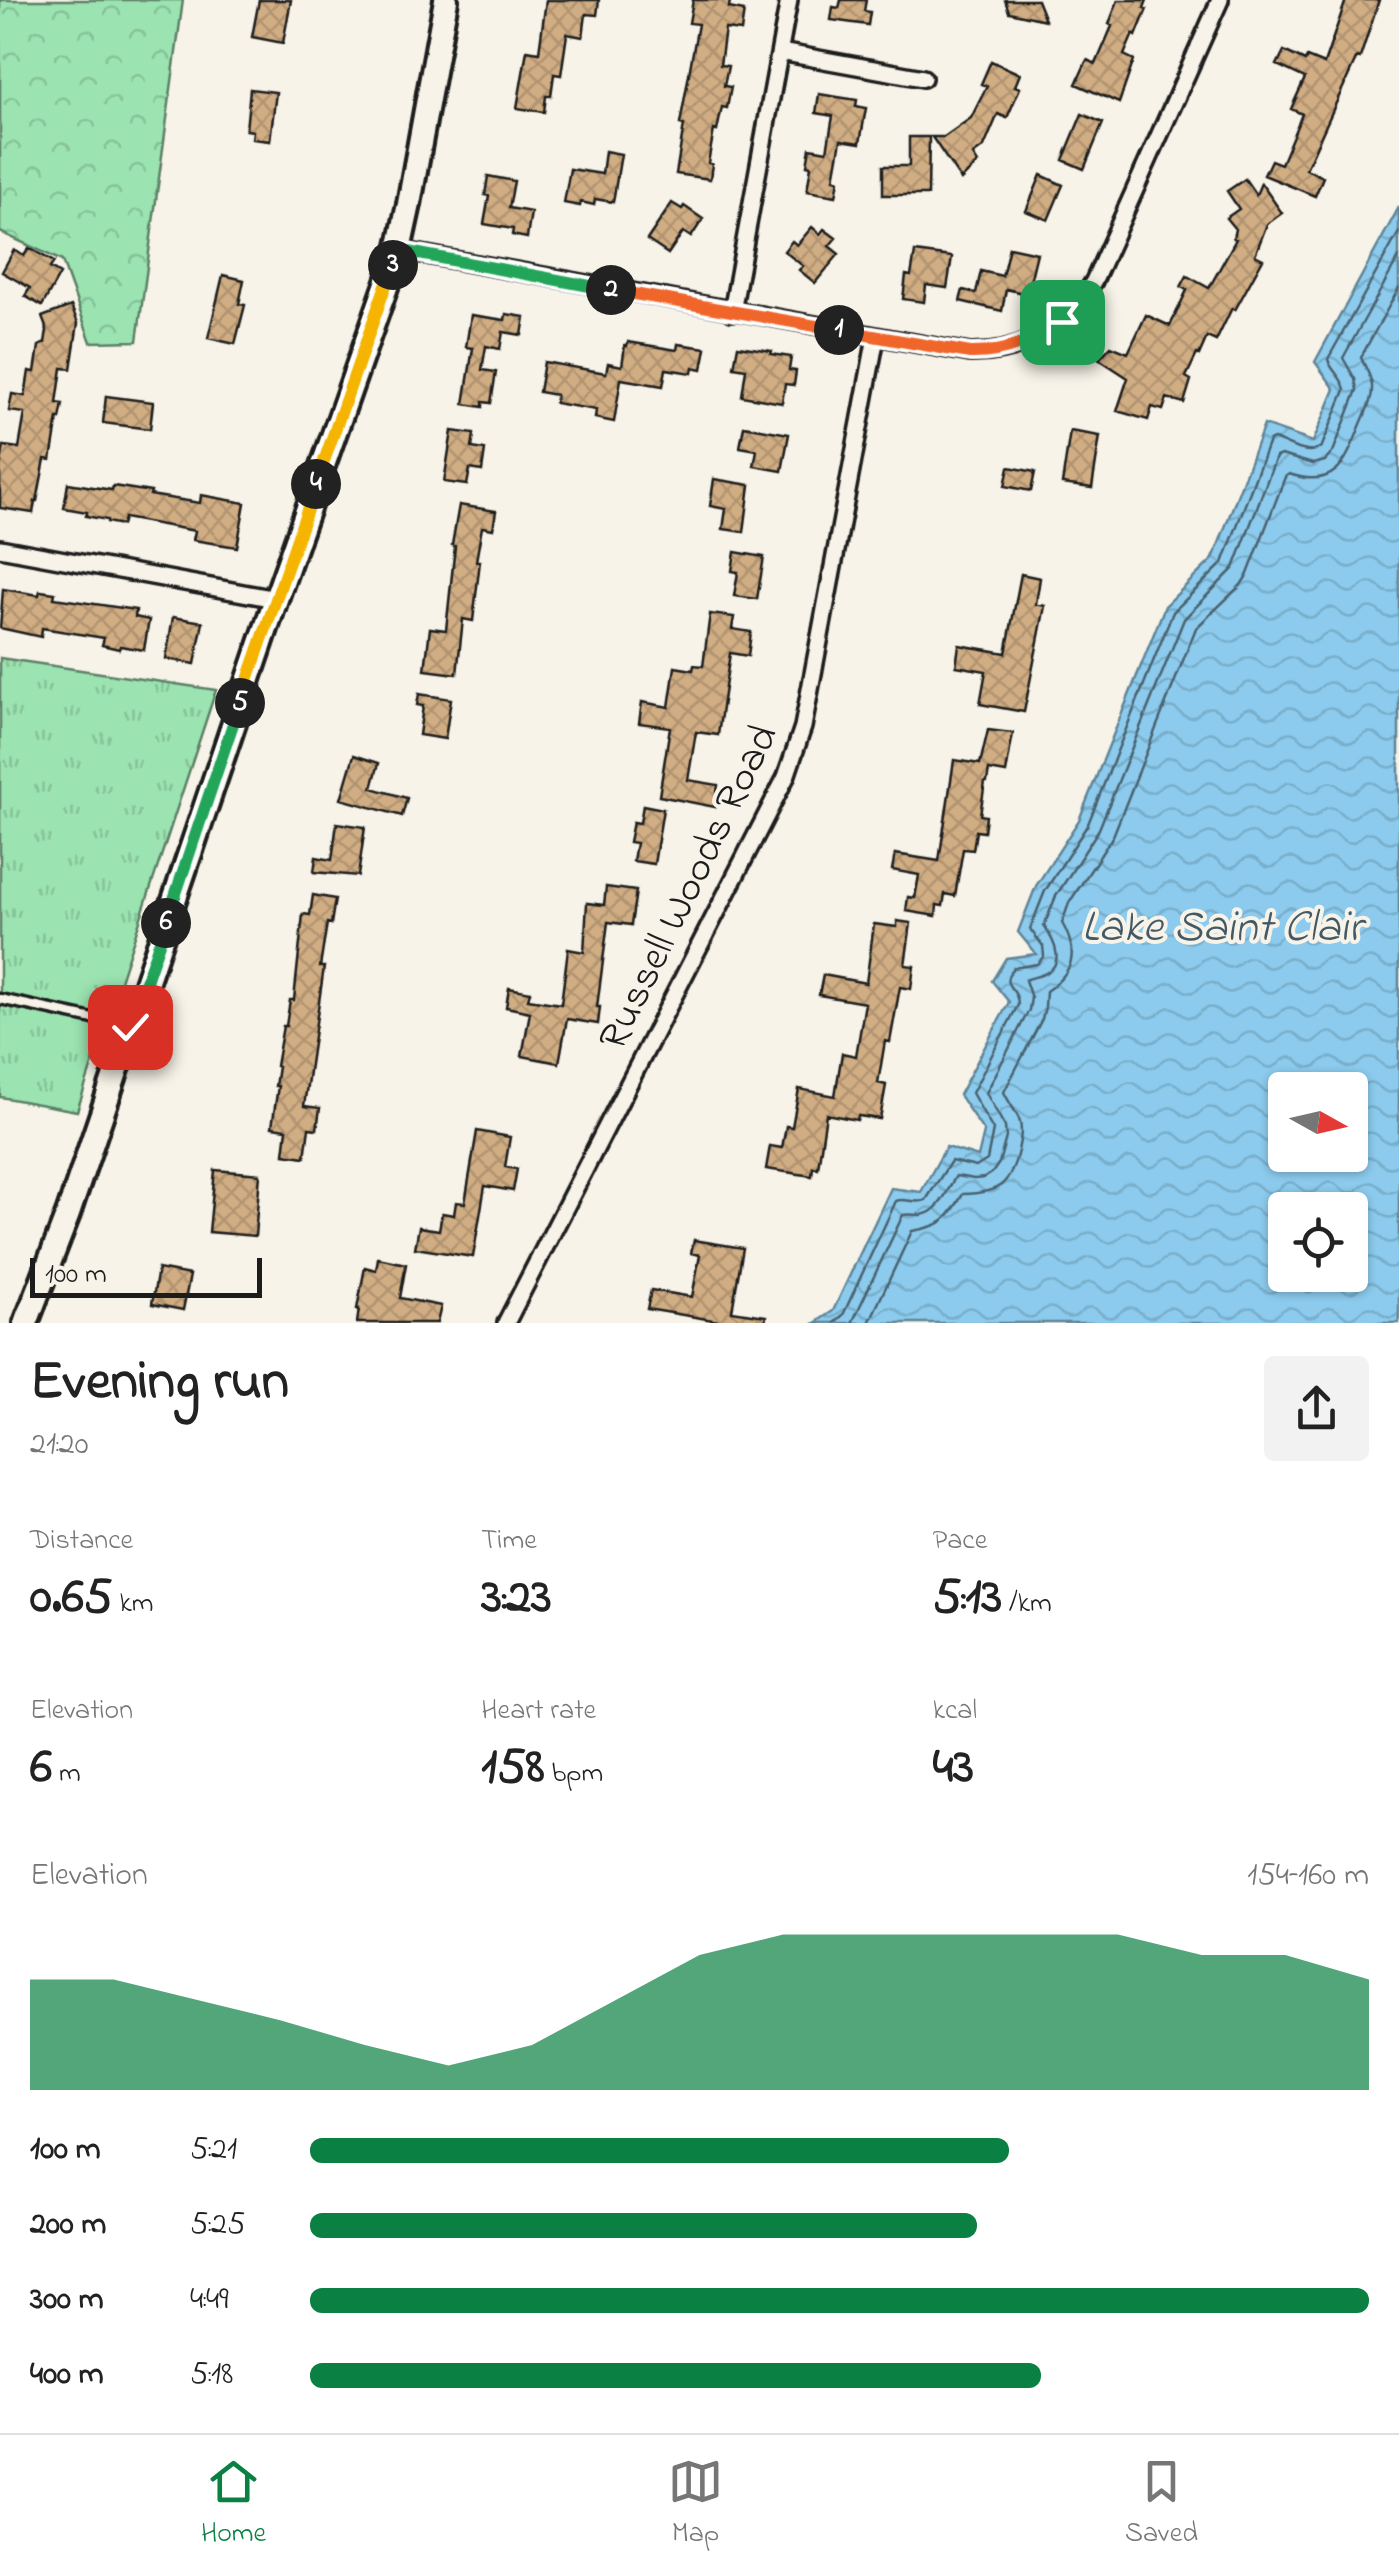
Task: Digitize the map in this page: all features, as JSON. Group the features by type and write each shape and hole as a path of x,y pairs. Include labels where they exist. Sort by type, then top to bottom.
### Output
{"main road":[{"path":"26,1323 62,1230 398,250 410,204 446,0"}],"street":[{"path":"732,312 788,0"},
{"path":"398,250 970,353 991,354 1010,349 1062,322 1080,305 1220,0"},
{"path":"780,52 923,78"},
{"name":"Russell Woods Road","path":"506,1323 795,754 807,708 876,337"},
{"path":"0,548 276,599"}],"lane":[{"path":"0,999 130,1027"}],"green space":[{"path":"0,0 183,0 137,341 91,342 62,261 0,232"},
{"path":"0,658 216,690 77,1111 0,1097"}],"water":[{"name":"Lake Saint Clair","path":"1399,207 1399,1323 815,1323 833,1311 891,1188 921,1192 946,1147 978,1157 984,1132 959,1095 1009,1002 992,981 1006,958 1036,954 1018,932 1036,886 1079,820 1165,606 1213,559 1264,425 1313,442 1335,389 1315,362"}],"building":[{"path":"259,0 291,0 283,43 252,37"},
{"path":"546,0 599,0 597,15 586,14 583,37 567,34 561,75 554,74 544,112 517,108 527,50 539,52"},
{"path":"693,0 730,0 729,8 744,11 741,31 725,29 720,65 728,66 724,86 731,87 727,108 722,107 717,131 714,130 708,163 712,164 710,179 676,174 684,125 680,124 698,24 689,23"},
{"path":"841,0 866,0 864,11 870,12 868,25 831,20 833,7 839,8"},
{"path":"1005,0 1037,0 1045,20 1009,12"},
{"path":"1118,0 1147,0 1136,36 1133,34 1124,55 1134,60 1119,103 1076,84 1087,60 1096,64"},
{"path":"1346,0 1379,0 1360,58 1357,57 1306,169 1323,177 1315,196 1264,175 1271,160 1281,164 1302,114 1291,109 1305,78 1277,65 1284,51 1305,61 1307,57 1324,64"},
{"path":"991,61 1020,74 1015,86 1020,88 1007,118 998,114 984,147 973,155 978,163 961,180 932,137 944,137 971,118 987,86 981,84"},
{"path":"250,89 276,92 270,141 252,139 253,131 246,130"},
{"path":"819,94 857,100 856,106 866,108 860,143 841,140 834,179 839,180 836,196 807,191 810,148 827,151 833,116 816,113"},
{"path":"1082,114 1103,123 1084,169 1063,160"},
{"path":"909,137 929,137 928,195 883,195 883,166 909,166"},
{"path":"605,151 621,154 613,202 595,199 594,205 564,203 570,169 602,174"},
{"path":"1041,175 1063,185 1048,220 1026,211"},
{"path":"488,176 514,181 509,208 531,212 527,238 512,235 513,229 484,224"},
{"path":"1245,179 1256,195 1261,183 1282,213 1267,224 1255,255 1263,259 1235,310 1232,308 1216,341 1207,337 1197,354 1186,377 1191,380 1184,403 1167,398 1163,410 1152,407 1148,420 1117,411 1128,378 1099,359 1111,346 1128,353 1146,315 1170,326 1187,290 1181,287 1187,276 1209,288 1236,239 1235,229 1226,218 1239,209 1227,191"},
{"path":"672,203 703,219 691,237 683,232 668,254 647,240"},
{"path":"812,227 820,234 824,229 836,238 829,246 839,254 815,283 799,270 803,266 784,251 792,241 797,245"},
{"path":"1009,247 1037,253 1027,294 1006,289 1002,311 960,301 963,290 976,293 981,271 1002,276"},
{"path":"29,248 54,262 50,268 60,274 42,306 25,296 30,288 2,272 14,250 24,256"},
{"path":"915,252 952,257 947,288 926,285 924,302 903,299 906,275 911,276"},
{"path":"223,275 244,280 239,304 245,305 235,344 208,338"},
{"path":"71,306 78,323 71,369 62,368 57,403 63,404 60,419 51,460 45,459 33,513 0,508 4,446 19,448 25,413 9,411 12,394 25,396 29,371 35,372 39,346 45,343 47,330 42,317"},
{"path":"506,314 525,317 522,335 503,332 500,349 486,346 482,370 496,372 491,403 483,402 483,407 464,404 473,348 466,347 471,315 505,320"},
{"path":"628,342 677,350 678,344 706,348 702,369 693,367 692,373 666,369 663,386 621,379 614,422 595,418 596,410 555,403 556,395 539,392 544,362 606,373 608,363 622,366"},
{"path":"738,346 791,357 789,370 796,371 794,385 785,384 782,403 742,396 746,369 734,367"},
{"path":"106,396 153,402 150,429 103,423"},
{"path":"744,426 789,434 782,471 754,466 757,450 740,447"},
{"path":"452,431 474,434 472,448 485,450 482,471 470,469 467,485 444,482"},
{"path":"1070,431 1100,436 1092,488 1062,484"},
{"path":"1009,467 1035,472 1031,491 1005,486"},
{"path":"714,479 750,485 744,532 723,529 726,509 710,506"},
{"path":"68,483 112,490 113,486 200,503 201,495 245,503 237,547 193,540 195,531 124,518 122,525 64,508"},
{"path":"459,505 496,511 493,529 482,527 473,621 463,619 457,674 425,670 430,628 446,630"},
{"path":"735,552 764,557 757,599 734,596 738,572 732,571"},
{"path":"1021,574 1040,578 1036,604 1045,606 1024,712 980,704 986,671 956,666 959,645 1006,653"},
{"path":"3,589 39,595 40,591 55,593 54,598 136,610 135,617 149,620 144,650 120,646 119,649 102,645 104,638 42,628 41,637 0,628"},
{"path":"710,614 734,617 732,629 751,632 748,656 730,653 718,735 696,732 688,780 718,785 715,807 659,796 670,727 639,723 642,702 669,707 675,667 693,670 694,665 703,666"},
{"path":"173,617 203,622 195,664 166,659"},
{"path":"419,694 451,699 445,739 419,735 423,706 417,705"},
{"path":"988,730 1013,733 1006,773 989,770 985,782 980,815 986,816 984,832 976,831 973,850 963,849 955,896 945,894 943,906 937,905 936,916 906,911 908,897 915,898 919,875 892,870 895,854 939,861 954,760 980,764"},
{"path":"354,755 379,763 372,788 407,798 402,816 341,799"},
{"path":"643,805 663,809 654,864 633,861 636,843 629,842 633,822 640,823"},
{"path":"337,823 365,827 358,876 314,872 316,857 332,860"},
{"path":"606,887 636,891 631,925 608,922 598,1024 567,1019 559,1063 522,1056 530,1012 506,1007 509,988 530,992 528,999 561,1004 568,949 584,952 587,903 604,905"},
{"path":"313,895 335,899 320,967 324,967 304,1106 320,1108 317,1129 309,1128 305,1157 284,1154 287,1129 272,1127 283,1026 290,1000 294,1000 303,914 310,915"},
{"path":"897,921 911,923 905,965 914,966 911,989 900,987 890,1042 885,1041 878,1083 886,1085 880,1119 858,1116 857,1120 826,1114 818,1168 813,1167 812,1176 766,1169 770,1146 782,1148 786,1126 792,1127 799,1089 835,1096 842,1053 856,1056 865,1003 819,995 823,975 866,983 874,924 897,927"},
{"path":"477,1131 510,1137 505,1167 517,1169 513,1191 485,1186 473,1257 415,1248 419,1227 439,1230 442,1213 454,1215 456,1202 465,1203"},
{"path":"215,1170 260,1174 255,1236 209,1232"},
{"path":"694,1240 743,1248 732,1311 766,1316 765,1323 731,1323 647,1309 651,1290 692,1297 700,1255 691,1253"},
{"path":"378,1258 406,1264 400,1298 441,1306 437,1323 357,1323 365,1267 376,1270"},
{"path":"158,1269 190,1275 183,1310 152,1304"}],"route":[{"path":"130,1027 398,250 970,353 991,354 1010,349 1062,322"}]}
